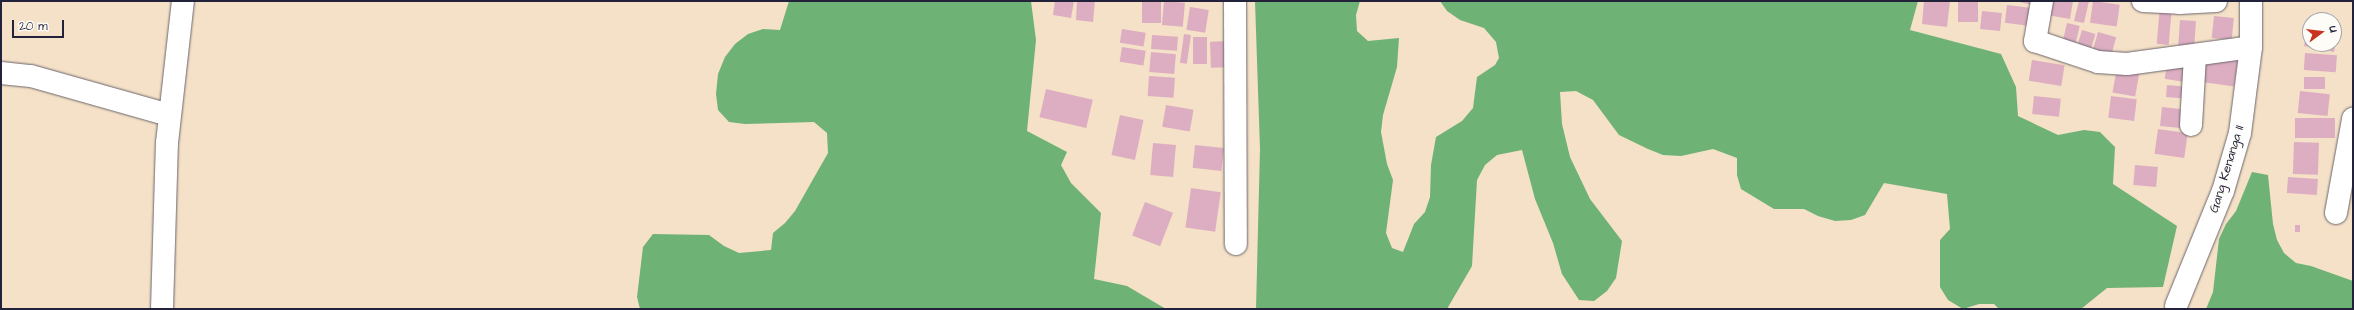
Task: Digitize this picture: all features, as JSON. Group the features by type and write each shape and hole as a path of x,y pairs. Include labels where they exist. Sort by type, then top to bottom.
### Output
{"street":[{"path":"162,309 169,115 183,1"},
{"path":"1235,1 1236,244"},
{"path":"2042,1 2035,38 2038,43 2098,62 2127,64 2196,56 2251,47"},
{"path":"2143,1 2179,3 2216,1"},
{"name":"Gang Kenanga II","path":"2176,306 2223,191 2240,133 2251,47 2251,1"},
{"path":"2192,125 2196,56"},
{"path":"1,73 31,76 169,115"},
{"path":"2336,213 2353,119"}],"green space":[{"path":"789,1 1031,1 1036,40 1027,131 1067,152 1061,165 1071,183 1101,213 1094,279 1127,286 1166,309 640,309 637,297 643,247 653,234 709,235 724,246 739,253 771,250 773,233 785,223 795,211 828,153 827,133 814,122 745,124 729,122 718,110 716,94 718,74 725,57 735,44 748,34 763,29 780,30"},
{"path":"1255,1 1360,1 1356,15 1357,31 1368,41 1399,38 1397,67 1383,115 1381,132 1387,164 1393,180 1386,233 1392,248 1403,252 1414,224 1425,212 1430,197 1431,165 1436,137 1462,121 1473,108 1477,77 1495,65 1499,58 1496,42 1484,28 1460,20 1447,11 1440,1 1918,1 1910,30 2001,54 2016,87 2018,116 2058,135 2084,130 2100,132 2115,147 2113,184 2177,226 2163,287 2107,288 2081,309 1999,309 1994,304 1979,304 1963,309 1948,300 1940,287 1940,240 1950,229 1947,194 1884,183 1865,215 1851,220 1835,221 1818,216 1804,209 1774,209 1741,189 1737,175 1737,158 1713,149 1681,156 1663,155 1648,149 1619,135 1593,100 1576,91 1560,92 1562,124 1570,157 1590,199 1622,241 1616,278 1607,291 1594,301 1579,300 1562,274 1553,243 1535,199 1522,150 1497,155 1485,165 1477,180 1472,266 1447,309 1256,309 1260,149"},
{"path":"2252,172 2268,175 2273,224 2277,240 2284,253 2296,263 2311,266 2353,281 2353,309 2206,309 2213,292 2219,239 2226,224 2236,211"}],"building":[{"path":"1055,1 1074,1 1071,18 1053,15"},
{"path":"1077,1 1095,1 1093,22 1076,20"},
{"path":"1142,1 1161,1 1161,23 1142,23"},
{"path":"1164,1 1185,3 1183,27 1162,25"},
{"path":"1924,1 1950,1 1947,27 1922,24"},
{"path":"1958,1 1978,1 1978,22 1958,22"},
{"path":"2015,1 2038,1 2037,6"},
{"path":"2049,1 2073,1 2070,19 2047,15"},
{"path":"2079,1 2089,1 2084,23 2074,21"},
{"path":"2093,1 2120,5 2117,27 2090,23"},
{"path":"2007,5 2030,8 2028,26 2005,23"},
{"path":"2160,6 2172,7 2169,45 2157,44"},
{"path":"1190,7 1209,10 1205,33 1186,30"},
{"path":"1982,11 2002,13 2000,31 1980,29"},
{"path":"2214,16 2234,18 2232,40 2212,38"},
{"path":"2180,20 2196,21 2194,47 2178,46"},
{"path":"2067,23 2080,26 2074,50 2061,47"},
{"path":"1122,29 1146,33 1144,47 1120,43"},
{"path":"2082,30 2095,34 2090,53 2076,49"},
{"path":"2098,32 2116,37 2110,57 2092,52"},
{"path":"1184,34 1191,35 1187,64 1180,63"},
{"path":"1152,35 1178,37 1177,51 1151,49"},
{"path":"1193,37 1207,37 1207,64 1193,64"},
{"path":"1232,41 1233,67 1211,68 1210,42"},
{"path":"1122,47 1146,51 1143,66 1120,62"},
{"path":"1151,52 1176,54 1174,74 1149,72"},
{"path":"2305,53 2337,55 2336,72 2304,70"},
{"path":"2204,56 2238,61 2234,86 2200,82"},
{"path":"2032,60 2065,65 2061,86 2029,81"},
{"path":"2167,64 2193,68 2190,83 2165,79"},
{"path":"2117,67 2140,71 2135,97 2112,93"},
{"path":"1149,76 1175,78 1174,98 1148,96"},
{"path":"2304,77 2325,77 2325,89 2304,89"},
{"path":"2167,85 2189,87 2188,99 2166,97"},
{"path":"1046,89 1093,100 1086,128 1039,117"},
{"path":"2300,91 2330,94 2328,116 2298,113"},
{"path":"2034,96 2061,99 2059,117 2032,114"},
{"path":"2111,96 2137,99 2134,121 2108,118"},
{"path":"1166,105 1194,110 1190,132 1162,127"},
{"path":"2162,107 2190,110 2188,129 2160,126"},
{"path":"1120,115 1143,120 1135,160 1111,155"},
{"path":"2295,118 2335,118 2335,138 2295,138"},
{"path":"2158,129 2188,133 2184,158 2155,154"},
{"path":"2294,142 2319,143 2318,175 2293,174"},
{"path":"1153,143 1176,145 1173,177 1150,175"},
{"path":"1195,145 1224,148 1221,171 1193,168"},
{"path":"2135,165 2158,167 2156,187 2133,185"},
{"path":"2288,177 2318,179 2317,195 2287,193"},
{"path":"1191,188 1221,192 1215,232 1185,228"},
{"path":"1145,202 1173,213 1160,246 1132,236"},
{"path":"2295,225 2300,225 2300,232 2295,232"}]}
